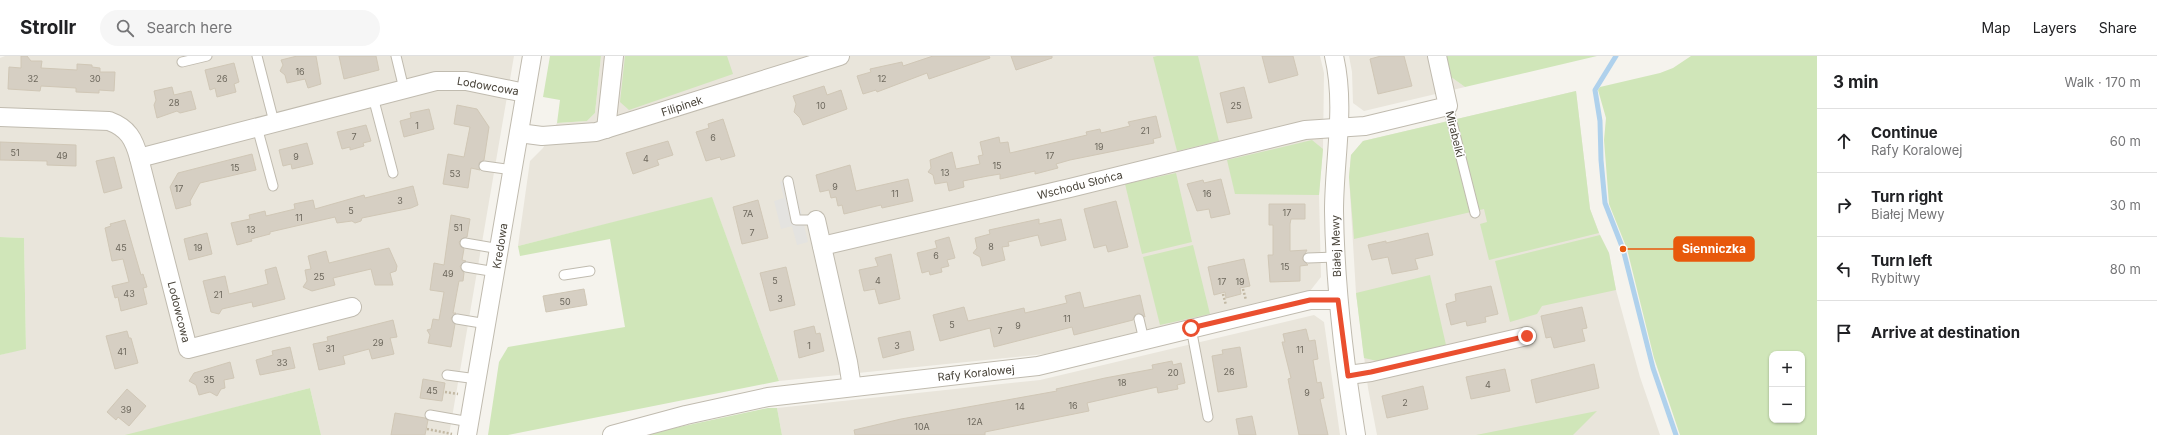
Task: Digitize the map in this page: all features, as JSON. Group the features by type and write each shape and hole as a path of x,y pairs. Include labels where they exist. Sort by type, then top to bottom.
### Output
{"street":[{"name":"Kredowa","path":"468,429 532,56"},
{"path":"606,129 614,56"},
{"name":"Filipinek","path":"519,133 542,136 596,132 840,56"},
{"name":"Białej Mewy","path":"1334,56 1338,72 1338,127 1335,195 1338,300 1356,435"},
{"name":"Mirabelki","path":"1437,56 1448,106"},
{"name":"Lodowcowa","path":"139,158 404,89 450,80 526,93"},
{"name":"Wschodu Słońca","path":"822,246 1305,130 1365,126 1448,106"},
{"name":"Lodowcowa","path":"0,117 109,121 118,124 132,137 139,158 188,349 352,307"},
{"path":"816,220 848,362 852,387"},
{"name":"Rafy Koralowej","path":"612,435 686,415 768,397 1038,366 1310,300 1338,300"},
{"path":"1348,376 1527,336"}],"lane":[{"path":"182,62 207,56"},
{"path":"257,56 274,122"},
{"path":"396,56 404,89"},
{"path":"373,97 393,173"},
{"name":"Mirabelki","path":"1448,106 1475,212"},
{"path":"257,127 273,186"},
{"path":"484,166 513,170"},
{"path":"788,181 796,220 816,220"},
{"path":"465,243 500,249"},
{"path":"1308,258 1336,257"},
{"path":"466,267 496,272"},
{"path":"564,275 590,271"},
{"path":"457,319 487,324"},
{"path":"1139,319 1144,340"},
{"path":"1191,328 1208,417"},
{"path":"447,375 477,380"},
{"path":"430,415 468,429"}],"path":[{"path":"427,430 456,435"}],"shaded area":[{"path":"5,56 514,56 449,435 321,435 310,388 128,435 0,435 0,355 26,348 24,238 0,237 0,58"},
{"path":"601,56 1320,56 1324,73 1323,149 1319,195 1321,277 1310,291 1045,354 779,381 712,198 518,246 530,161 543,148 557,123 587,121 595,113"},
{"path":"1349,56 1446,56 1451,77 1465,87 1364,111 1353,103 1352,72"},
{"path":"1576,91 1590,209 1609,253 1616,290 1640,377 1660,435 1377,435 1368,388 1356,293 1349,177 1351,155 1363,141"},
{"path":"793,178 808,242 797,245 792,226 781,229 774,201 784,198 780,182"},
{"path":"1314,315 1324,322 1340,435 782,435 777,408 1040,380"}],"green space":[{"path":"550,56 601,56 595,113 587,121 557,123 560,100 543,97"},
{"path":"625,56 727,56 733,74 629,110 620,102"},
{"path":"1198,56 1219,141 1177,151 1153,57"},
{"path":"1446,56 1597,56 1465,87 1451,77"},
{"path":"1691,56 1817,56 1817,435 1680,435 1654,358 1627,249 1609,204 1604,140 1606,118 1598,90 1600,87 1660,73 1673,68"},
{"path":"1576,91 1590,209 1599,233 1489,260 1480,224 1487,222 1484,209 1354,239 1349,177 1351,155 1363,141"},
{"path":"1312,140 1323,149 1319,195 1235,194 1227,160"},
{"path":"1176,173 1192,242 1142,254 1125,184"},
{"path":"712,197 779,381 508,435 488,435 499,362 508,347 625,327 610,239 520,256 518,246"},
{"path":"1600,235 1609,253 1616,290 1542,306 1537,314 1510,322 1495,261"},
{"path":"0,237 24,238 26,349 0,355"},
{"path":"1193,245 1210,314 1160,325 1143,257"},
{"path":"1430,275 1446,345 1377,361 1364,358 1356,293"},
{"path":"310,388 321,435 125,435"},
{"path":"768,408 777,408 782,435 642,435"},
{"path":"1597,411 1573,435 1476,435"}],"building":[{"path":"21,56 27,56 31,61 42,61 41,68 77,70 77,64 92,65 92,67 100,68 100,72 115,72 114,91 99,90 99,93 76,92 76,88 41,86 40,91 8,89 9,67 21,68"},
{"path":"297,56 316,56 321,84 308,88 305,79 287,83 285,75 280,71 283,65 281,60"},
{"path":"339,56 376,56 379,70 344,79"},
{"path":"933,56 989,56 990,58 929,79 927,73 877,92 876,90 863,94 857,76 871,72 870,69 902,62 903,66"},
{"path":"1011,56 1052,56 1052,58 1016,70"},
{"path":"1262,56 1293,56 1298,75 1269,83"},
{"path":"1381,56 1404,56 1412,86 1378,94 1370,59"},
{"path":"234,63 239,82 234,84 236,92 217,97 215,88 210,90 205,70"},
{"path":"824,86 827,95 841,90 847,109 803,125 800,118 794,112 796,104 793,96"},
{"path":"172,87 174,95 191,91 196,109 180,113 177,111 157,118 154,105 156,100 154,91"},
{"path":"1244,87 1252,118 1227,123 1220,93"},
{"path":"457,105 477,109 489,127 484,160 479,163 480,170 471,168 468,188 443,184 448,154 464,157 470,127 454,124"},
{"path":"429,109 434,129 404,137 400,121 411,118 410,113"},
{"path":"1156,116 1161,137 1153,139 1154,143 1070,160 1056,164 1058,168 1035,174 1035,171 1000,179 1000,174 988,176 963,181 964,187 949,191 947,182 935,184 933,175 928,172 931,168 930,160 952,152 956,169 980,164 978,156 983,155 980,142 999,137 1000,143 1008,142 1010,153 1087,135 1086,132 1100,129 1101,133 1130,126 1128,122"},
{"path":"723,119 735,156 721,160 720,157 706,161 696,132 709,128 708,124"},
{"path":"366,125 371,141 363,143 364,146 350,150 350,147 342,149 337,132"},
{"path":"668,141 673,155 657,160 659,165 633,174 626,153"},
{"path":"0,142 76,145 76,166 47,165 47,161 0,160"},
{"path":"307,143 313,164 292,169 291,164 283,166 279,150"},
{"path":"252,154 256,170 200,183 190,201 191,205 176,209 170,187 178,173"},
{"path":"114,157 122,188 104,193 96,161"},
{"path":"850,165 856,191 908,179 913,201 882,208 881,205 844,214 842,205 838,206 836,197 831,198 829,190 820,192 816,175"},
{"path":"1221,179 1230,214 1211,218 1209,209 1197,211 1187,184 1203,180 1204,183"},
{"path":"413,186 418,205 411,208 362,218 361,221 355,223 352,221 337,223 335,217 270,232 270,234 251,239 252,241 237,245 231,223 250,219 249,215 265,211 266,216 295,209 294,204 313,200 315,209 364,195 365,198"},
{"path":"758,200 768,238 742,244 733,207"},
{"path":"1116,201 1128,247 1108,252 1106,245 1094,248 1084,209"},
{"path":"1269,204 1305,204 1305,219 1291,219 1290,224 1290,251 1307,250 1302,259 1308,265 1300,266 1300,281 1270,282 1268,255 1273,255 1273,225 1269,225"},
{"path":"451,215 470,219 467,237 463,238 459,242 461,247 464,249 462,260 466,261 460,266 464,273 463,281 459,281 453,313 456,313 451,318 455,324 451,347 428,343 430,335 427,330 431,329 433,319 439,320 444,292 430,290 434,263 444,265"},
{"path":"1039,219 1039,224 1061,219 1066,240 1041,246 1038,235 1008,242 1009,246 1002,247 1005,260 982,266 980,257 973,253 977,248 975,238 990,234 989,230"},
{"path":"125,220 141,275 143,274 147,287 143,288 147,304 121,311 118,297 115,298 112,286 129,282 123,259 112,261 105,228 111,226 110,224"},
{"path":"207,233 212,254 189,260 184,239"},
{"path":"1428,233 1433,255 1415,259 1418,269 1392,274 1388,257 1372,260 1368,245 1386,241 1386,243"},
{"path":"949,237 955,258 947,260 949,266 941,268 942,272 930,275 929,271 922,273 917,253 937,248 935,241"},
{"path":"389,248 397,266 396,271 390,273 393,285 375,285 371,269 333,278 335,285 312,291 303,287 307,281 305,270 311,269 308,256 326,251 329,263"},
{"path":"891,254 900,299 879,304 875,289 864,291 859,270 878,266 875,258"},
{"path":"1244,259 1250,286 1240,288 1241,294 1226,298 1225,292 1214,295 1208,267"},
{"path":"276,267 285,299 253,307 252,302 222,309 219,314 211,312 203,281 225,276 229,294 268,284 265,270"},
{"path":"786,267 795,305 770,311 760,273"},
{"path":"1491,286 1498,314 1485,317 1486,322 1467,326 1466,321 1451,325 1446,304 1456,301 1455,294"},
{"path":"584,289 587,305 546,312 543,296"},
{"path":"1080,292 1084,308 1140,295 1145,317 1138,313 1135,315 1133,320 1074,335 1072,327 994,347 990,328 940,341 933,315 964,307 968,321 1024,308 1025,313 1067,303 1065,296"},
{"path":"1582,307 1587,328 1582,329 1585,341 1554,348 1551,337 1546,338 1541,316"},
{"path":"393,320 397,337 390,338 394,354 372,359 369,349 343,356 345,364 319,370 313,344 328,341 327,337"},
{"path":"814,326 816,334 820,333 824,351 799,358 794,331"},
{"path":"1306,329 1309,341 1315,340 1318,359 1313,360 1317,383 1321,382 1324,398 1320,399 1328,435 1299,435 1288,379 1291,378 1282,342 1285,342 1283,334"},
{"path":"127,331 129,338 131,338 138,363 115,369 106,336"},
{"path":"910,331 914,350 883,358 878,338"},
{"path":"290,347 295,368 260,375 256,360 273,355 272,351"},
{"path":"1240,347 1247,387 1218,392 1212,356 1223,354 1222,350"},
{"path":"1172,361 1173,365 1181,363 1185,383 1177,385 1178,389 1158,393 1157,387 1087,403 1089,411 985,432 985,435 855,435 854,430 901,419 1057,391 1056,389 1153,369 1152,365"},
{"path":"230,362 234,378 224,380 225,388 221,389 217,396 210,392 199,395 196,385 189,381 194,373"},
{"path":"1594,364 1599,388 1536,403 1531,380"},
{"path":"1505,369 1510,391 1471,399 1466,377"},
{"path":"423,379 445,383 442,401 420,398"},
{"path":"1423,386 1428,409 1387,418 1382,396"},
{"path":"127,389 146,406 129,426 118,417 116,420 107,412"},
{"path":"395,413 425,418 428,420 425,435 391,435"},
{"path":"1252,416 1256,435 1239,435 1236,419"}],"waterway":[{"path":"1616,56 1595,90 1600,121 1601,160 1605,203 1623,249 1653,368 1676,435"}],"place":[{"name":"Sienniczka","path":"1623,249"}],"route":[{"path":"1191,328 1310,300 1338,300 1348,376 1527,336"}]}
